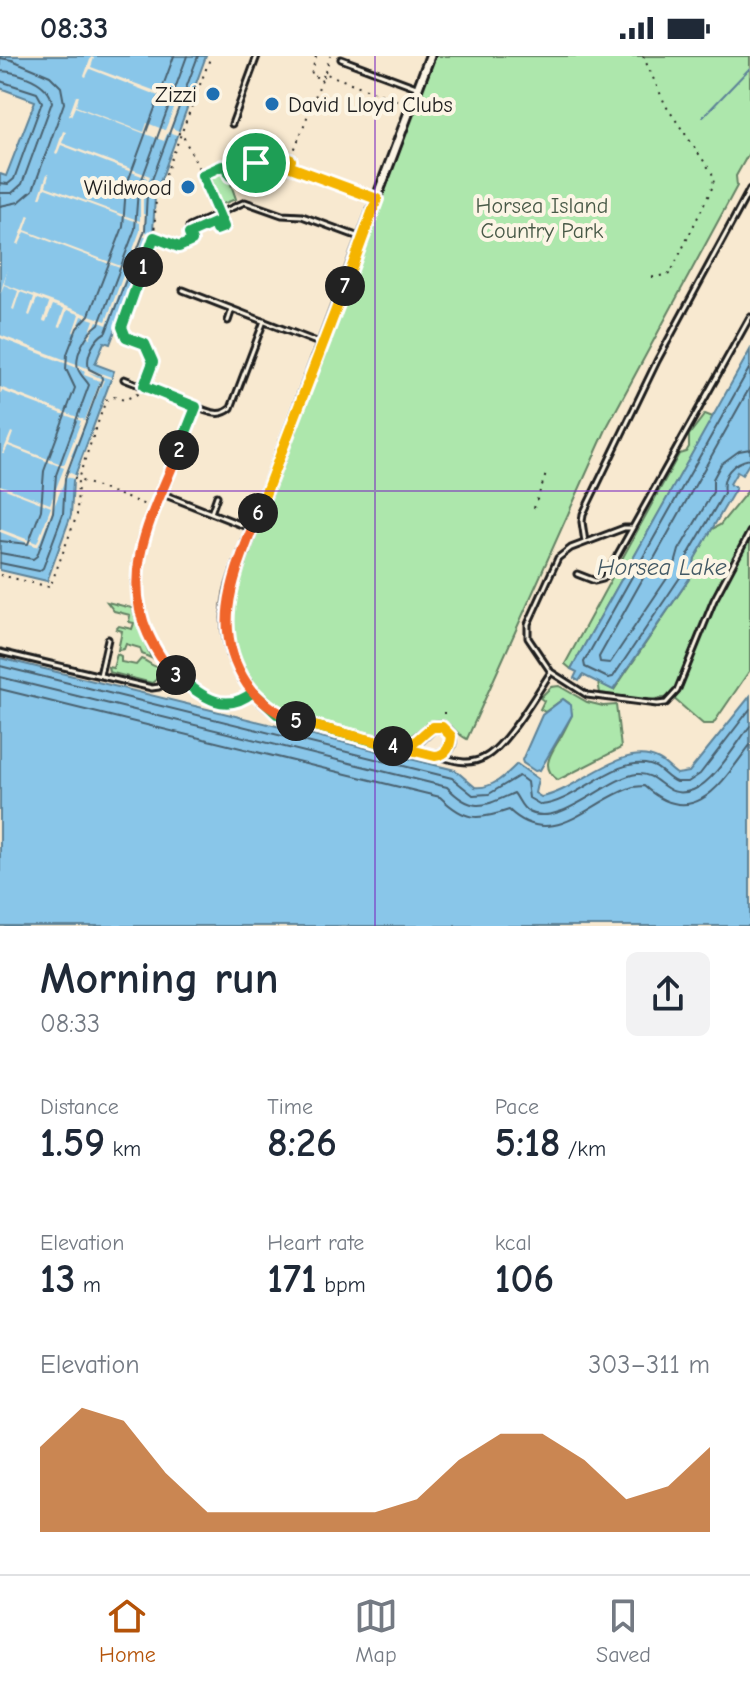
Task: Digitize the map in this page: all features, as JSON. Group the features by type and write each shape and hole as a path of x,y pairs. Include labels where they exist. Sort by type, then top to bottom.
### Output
{"street":[{"path":"403,748 414,745 430,728 448,730 450,744 440,756 403,748 310,725 277,714 253,692 237,669 229,644 226,618 230,592 252,529 430,56"}],"lane":[{"path":"232,124 257,56"},
{"path":"341,59 419,88"},
{"path":"585,542 583,514 657,361 750,189"},
{"path":"189,227 245,202 282,215 302,216 362,239"},
{"path":"183,290 323,344"},
{"path":"228,321 232,309"},
{"path":"577,574 595,581 603,579 750,317"},
{"path":"124,379 216,414 231,408 264,321"},
{"path":"196,407 138,560 137,598 149,638 173,673 215,701 232,705 253,692"},
{"path":"162,494 252,529"},
{"path":"211,513 217,496"},
{"path":"631,528 585,542 558,558 528,624 528,638 551,672 587,695 657,704 666,703 677,691 714,600 750,532"},
{"path":"100,675 108,639"},
{"path":"0,652 155,688 173,673"},
{"path":"440,756 464,763 488,756 551,672"}],"path":[{"path":"0,575 50,587 77,515 76,478 106,400 133,397 141,393 144,386 153,362 145,344 126,337 122,327 153,237 156,199 211,56"},
{"path":"316,56 311,75 322,79"},
{"path":"330,56 288,166 377,199"},
{"path":"643,56 666,106 712,173 714,184 670,274 649,278"},
{"path":"324,73 412,107"},
{"path":"153,237 179,247 192,241 189,234 214,223 216,230 224,227 180,134"},
{"path":"239,138 230,164 244,186"},
{"path":"202,175 222,166 230,176 276,154 291,160"},
{"path":"145,344 148,338"},
{"path":"534,508 546,474"},
{"path":"76,478 155,509"},
{"path":"442,727 444,710"}],"green space":[{"name":"Horsea Island Country Park","path":"435,56 750,56 750,151 736,176 737,186 608,425 467,739 446,722 437,720 400,740 379,739 311,723 273,705 258,692 247,676 234,639 233,619 240,579"},
{"path":"222,167 226,170 236,199 220,205 207,174"},
{"path":"705,414 713,417 571,669 565,664 679,454 689,447 689,435"},
{"path":"750,488 750,670 713,724 703,724 672,697 646,700 600,693 598,682 614,690 691,576 695,558 712,529 720,525"},
{"path":"107,602 132,608 151,658 142,654 140,648 126,644 124,649 118,650 122,631 116,629 119,626 132,629 134,623 129,622 130,615 114,611"},
{"path":"117,654 121,656 121,662 136,665 141,659 160,667 163,674 152,683 109,672 108,667 113,668"},
{"path":"559,686 587,702 616,705 621,748 558,780 549,771 548,761 572,715 569,703 563,699 545,712 540,709 544,701 540,698 551,687"}],"water":[{"path":"0,56 206,56 155,196 153,232 110,344 104,342 95,364 114,371 73,481 71,515 47,581 0,570 0,174 6,176 35,101 0,88"},
{"name":"Horsea Lake","path":"750,350 750,462 742,475 737,472 730,484 736,488 695,558 691,576 613,690 583,675 579,681 574,678 577,672 571,669"},
{"path":"0,658 455,770 475,787 493,784 517,764 538,779 535,793 541,797 629,757 643,755 663,762 677,774 689,772 750,696 750,926 0,926"},
{"path":"563,699 571,705 572,715 540,770 535,771 522,760 542,715"}],"pier":[{"path":"91,57 94,58 91,67 180,100 172,128 179,131 177,135 168,132 164,141 75,107 69,115 76,96 79,96 76,106 144,132 147,123 165,130 176,103 90,69 84,76"},
{"path":"63,131 66,132 62,143 150,176 143,196 143,214 146,215 146,232 152,234 151,238 144,236 139,251 136,250 107,325 97,321 90,338 94,320 82,316 76,333 73,332 79,314 67,310 61,327 58,326 64,309 53,305 46,322 43,321 49,303 37,299 30,316 34,297 20,292 14,310 18,291 4,285 0,294 7,270 4,284 106,321 125,270 25,232 17,244 28,215 25,230 126,268 140,223 45,188 39,198 47,174 46,186 140,221 140,196 147,178 61,145 55,154"},
{"path":"0,335 111,377 88,372 104,380 71,456 74,457 68,472 75,475 74,479 66,477 38,547 0,532 0,529 37,543 51,507 0,485 50,504 64,468 8,446 2,454 11,432 9,444 64,465 81,421 2,391 0,395 0,387 85,420 100,381 84,375 85,371 0,338"}],"waterway":[{"path":"703,117 750,68"}],"place":[{"name":"Zizzi","path":"213,94"},
{"name":"David Lloyd Clubs","path":"272,104"},
{"name":"Wildwood","path":"188,187"}],"route":[{"path":"256,163 230,176 222,166 202,175 224,227 216,230 214,223 189,234 192,241 179,247 154,237 122,327 126,337 145,344 153,362 144,386 196,407 138,560 136,585 142,620 154,647 173,673 215,701 232,705 253,692 277,714 403,748 414,745 430,728 442,727 451,736 448,749 440,756 435,756 310,725 277,714 253,692 237,669 229,644 226,618 230,592 377,199 288,166 291,160 276,154 256,163"}]}
